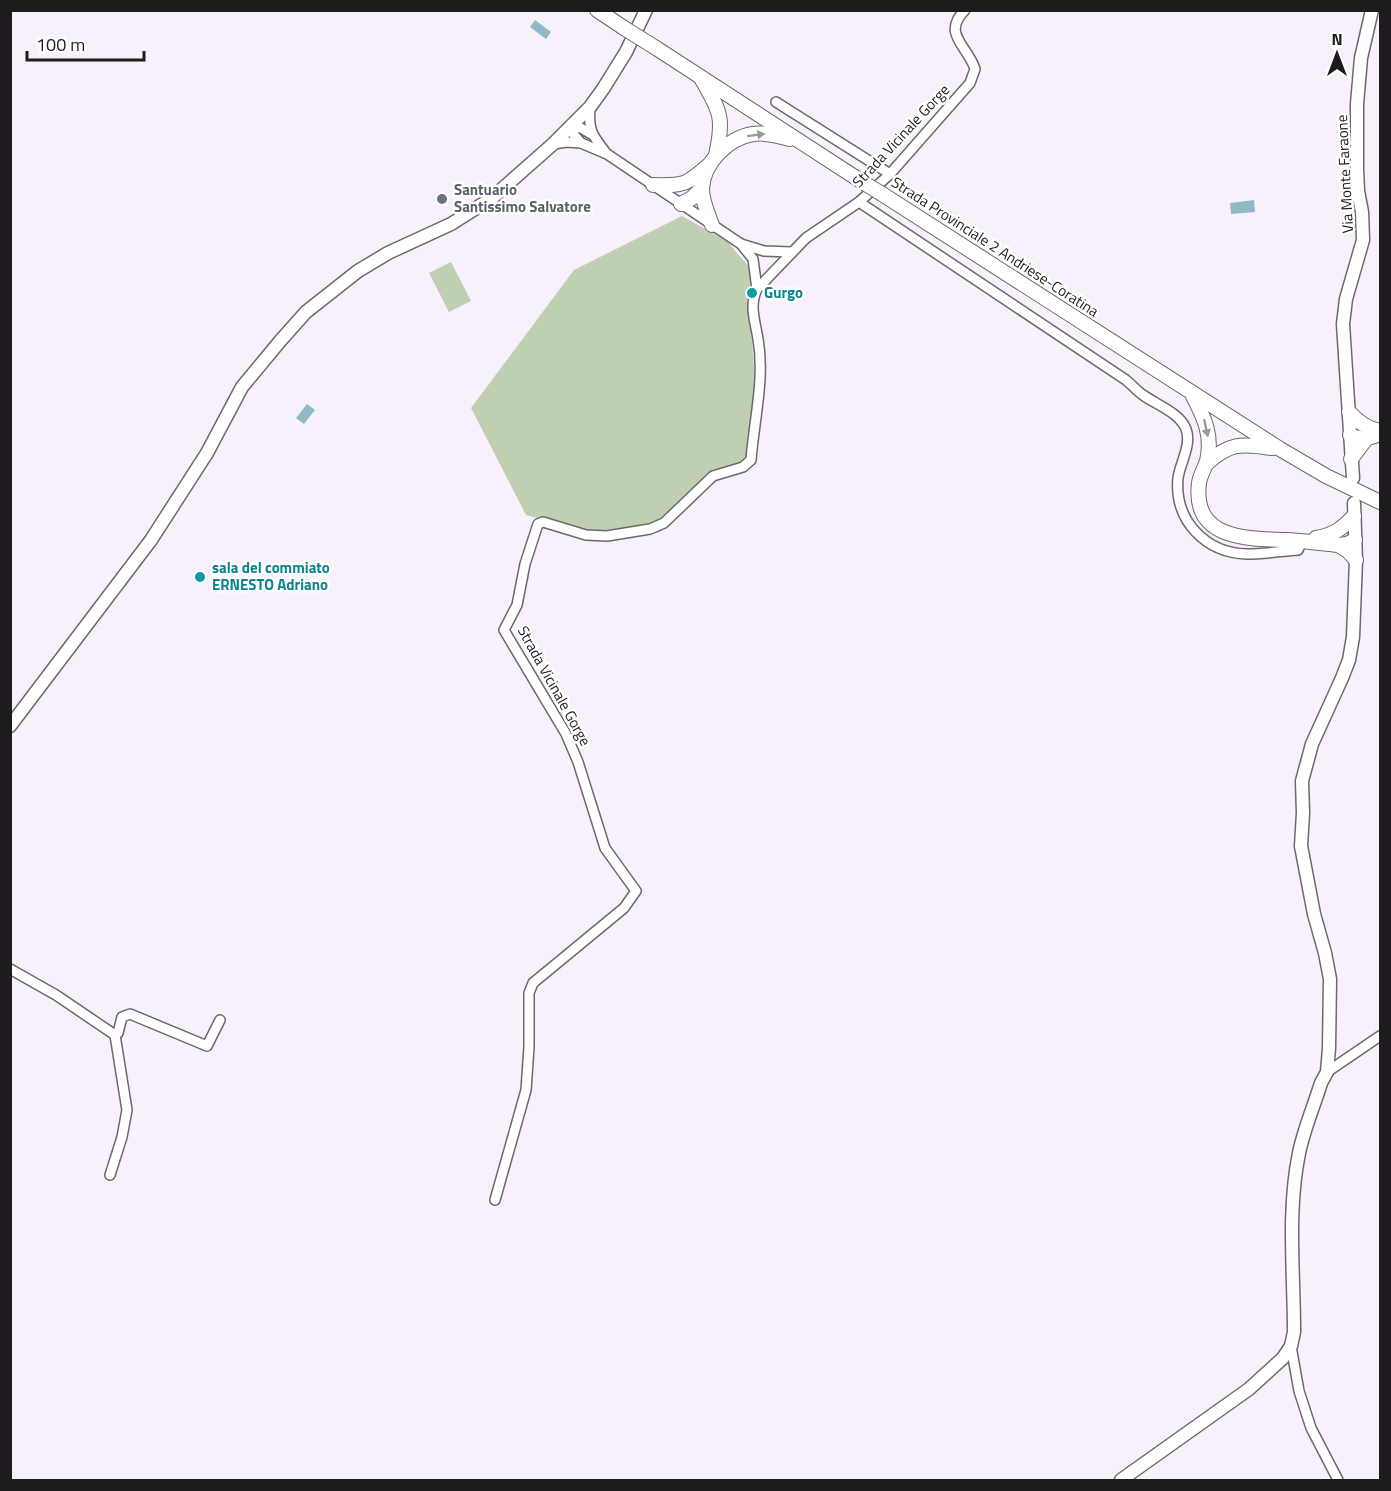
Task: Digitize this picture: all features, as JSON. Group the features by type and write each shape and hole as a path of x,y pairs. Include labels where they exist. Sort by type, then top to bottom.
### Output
{"main road":[{"name":"Strada Provinciale 2 Andriese-Coratina","path":"597,10 1192,394 1326,476 1380,502"},
{"path":"681,204 692,198 702,188 721,132 720,117 715,103 699,76"},
{"path":"681,204 682,194 688,183 737,139 753,134 769,134 801,142"},
{"path":"653,185 688,183"},
{"path":"702,188 704,204 712,225"},
{"path":"1192,394 1206,422 1209,439 1206,464 1199,481 1199,498 1203,513 1215,528 1229,535 1247,539 1335,540 1347,544 1355,540"},
{"path":"1349,412 1359,423 1375,434"},
{"path":"1350,435 1358,439 1375,434"},
{"path":"1352,459 1375,434"},
{"path":"1206,464 1218,453 1233,446 1247,444 1280,449"},
{"path":"1335,540 1354,510"},
{"path":"1335,540 1356,560"}],"street":[{"path":"10,726 152,540 207,453 242,387 306,312 358,271 398,248 451,224 492,198 554,144 590,107 626,52 646,10"},
{"name":"Strada Vicinale Gorge","path":"495,1200 526,1090 529,993 533,983 624,908 636,891 605,848 578,762 566,734 504,630 517,605 525,564 538,524 543,522 586,535 607,536 650,529 664,523 713,476 743,467 751,460 760,388 758,341 752,299 757,289 806,238 859,202 890,174 970,83 974,75 973,63 961,45 955,26 965,10"},
{"name":"Via Monte Faraone","path":"1353,478 1343,324 1346,298 1363,240 1357,169 1357,104 1361,58 1372,10"},
{"path":"776,102 890,174"},
{"path":"590,107 591,134"},
{"path":"572,127 581,128 591,134 607,154"},
{"path":"572,127 580,143"},
{"path":"554,144 580,143 607,154 741,244 764,251 791,252"},
{"path":"859,202 1126,380 1142,395 1183,422 1188,432 1188,442 1178,478 1179,501 1187,522 1201,538 1223,550 1246,554 1298,550 1302,541"},
{"path":"741,244 762,267 774,271"},
{"path":"764,251 771,260 774,271"},
{"path":"753,259 757,289"},
{"path":"1121,1480 1249,1389 1283,1358 1291,1346 1294,1332 1293,1193 1299,1151 1321,1083 1327,1072 1329,1048 1330,979 1301,846 1302,781 1312,744 1349,660 1353,637 1356,560 1354,510"},
{"path":"10,969 56,995 115,1035 127,1110 122,1137 110,1175"},
{"path":"115,1035 118,1033 122,1017 130,1014 207,1046 220,1020"},
{"path":"1327,1072 1380,1036"},
{"path":"1291,1346 1299,1391 1311,1428 1338,1480"}],"green space":[{"name":"Gurgo","path":"682,216 727,241 749,267 752,293 749,305 756,390 749,458 740,464 710,474 662,520 650,526 589,532 526,515 471,408 574,270"},
{"path":"451,262 471,301 449,312 429,273"}],"water":[{"path":"535,20 551,32 546,39 530,27"},
{"path":"1254,200 1255,212 1231,214 1230,203"},
{"path":"307,404 315,410 304,424 296,418"}],"place":[{"name":"Santuario Santissimo Salvatore","path":"442,199"},
{"name":"Gurgo","path":"752,293"},
{"name":"sala del commiato ERNESTO Adriano","path":"200,577"}]}
